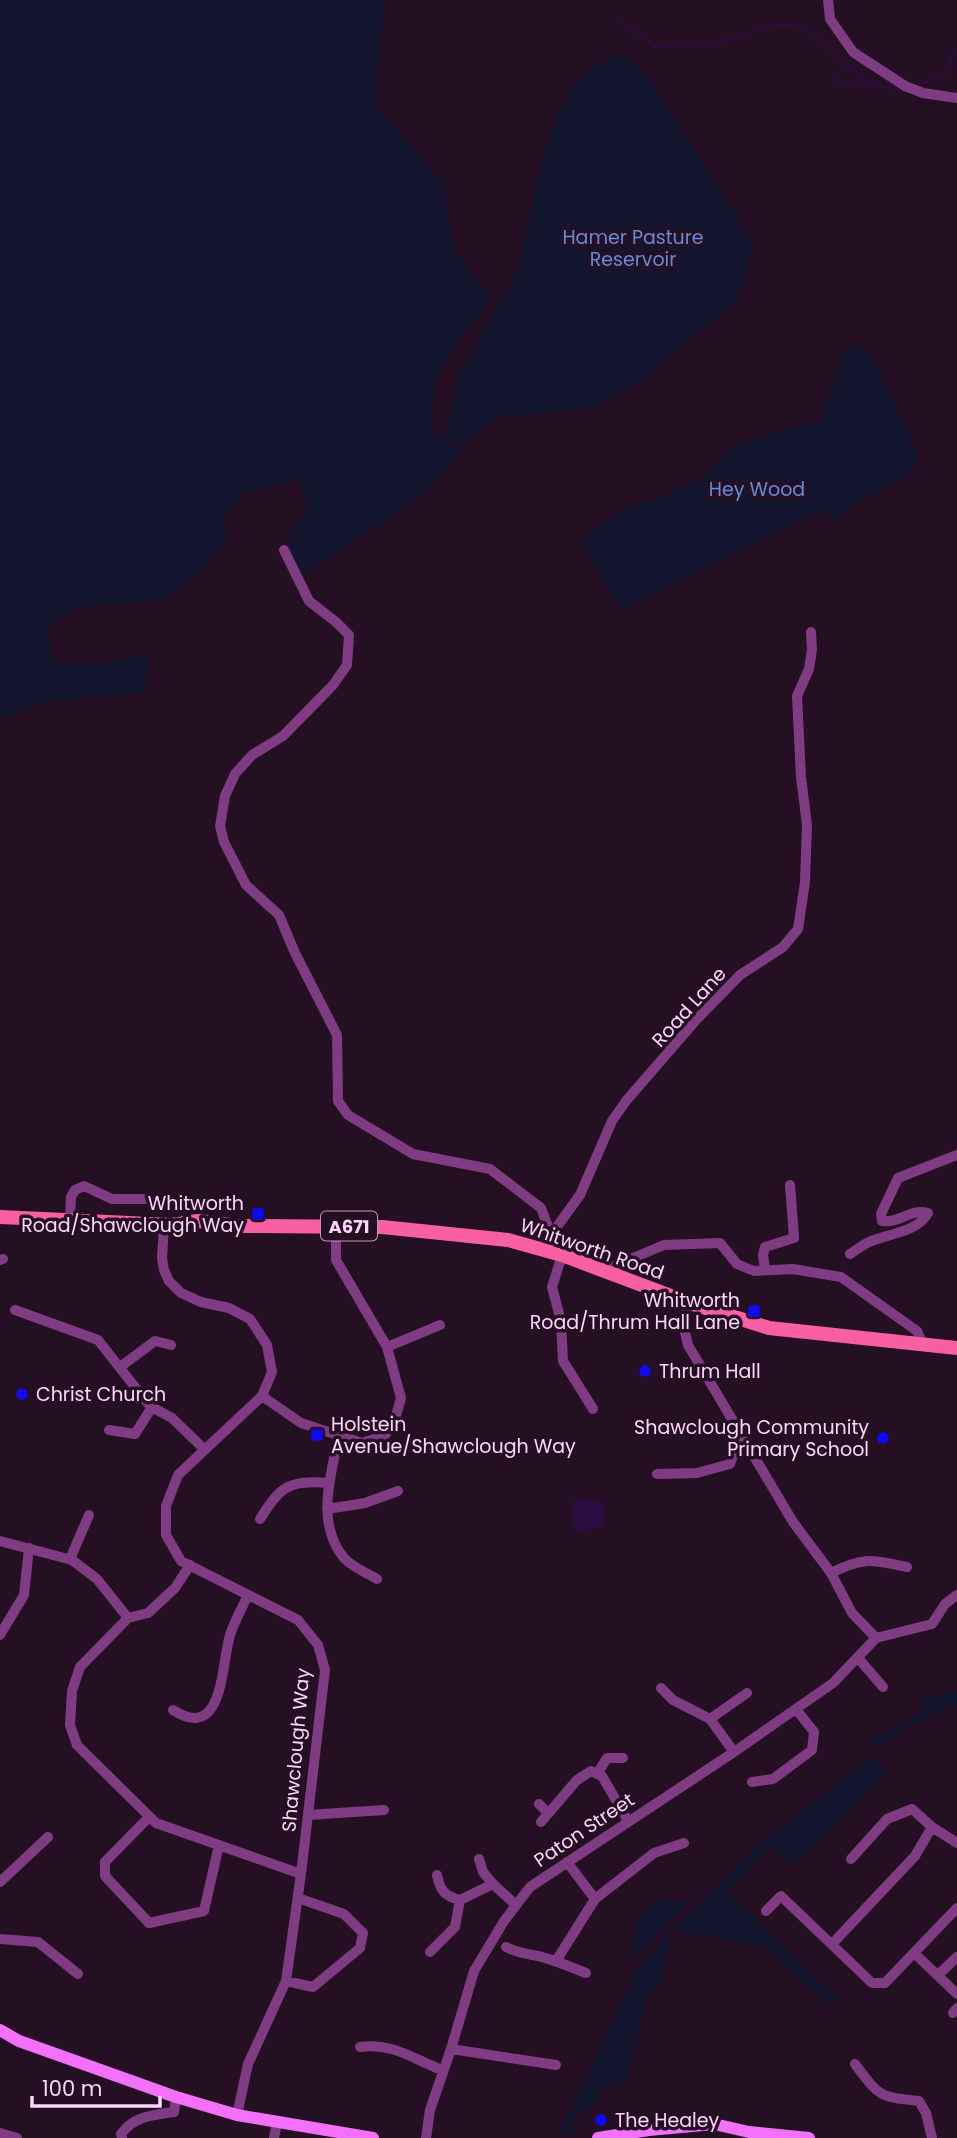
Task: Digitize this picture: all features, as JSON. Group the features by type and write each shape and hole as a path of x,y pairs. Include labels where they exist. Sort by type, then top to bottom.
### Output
{"main road":[{"name":"Whitworth Road","path":"0,1217 163,1225 198,1221 239,1226 382,1227 508,1240 562,1255 687,1302 769,1328 957,1348"},
{"path":"0,2029 19,2041 176,2097 237,2115 373,2138"},
{"path":"598,2138 650,2134 714,2124 748,2135 809,2138"}],"street":[{"path":"828,0 830,19 853,52 905,86 923,93 957,98"},
{"path":"284,550 309,601 349,635 347,665 320,700 283,736 252,755 235,774 225,796 220,826 224,842 246,885 279,915 295,953 337,1035 340,1107 348,1115 412,1154 490,1169 541,1208 562,1255 552,1287 561,1321 563,1361 593,1409"},
{"name":"Road Lane","path":"551,1235 580,1195 612,1121 626,1101 697,1019 740,975 783,947 799,929 805,882 807,825 801,777 797,696 809,669 811,632"},
{"path":"850,1254 871,1241 891,1237 923,1220 928,1213 924,1211 891,1222 882,1221 881,1214 898,1178 957,1155"},
{"path":"765,1270 765,1247 794,1238 790,1185"},
{"path":"70,1220 71,1197 75,1190 84,1186 112,1199 169,1199"},
{"path":"163,1225 162,1258 169,1281 181,1293 201,1302 229,1308 250,1319 267,1345 272,1372 262,1396 301,1423 362,1443 384,1436 394,1423 401,1398 387,1347 336,1260 336,1226"},
{"path":"604,1270 672,1243 720,1243 737,1264 754,1270 793,1269 841,1277 917,1331 923,1345"},
{"path":"687,1302 684,1328 688,1345 793,1522 831,1573 852,1613 876,1638 932,1624 945,1604 957,1595"},
{"path":"15,1310 98,1340 152,1407 172,1418 205,1450"},
{"path":"387,1347 440,1325"},
{"path":"120,1367 155,1341 171,1345"},
{"name":"Shawclough Way","path":"237,2115 248,2064 286,1981 302,1874 325,1670 318,1645 298,1620 181,1560 166,1535 166,1506 178,1475 262,1396"},
{"path":"109,1430 135,1434 152,1407"},
{"path":"339,1435 329,1483 327,1509 330,1531 345,1559 377,1579"},
{"path":"657,1474 696,1473 730,1464 734,1453 745,1442"},
{"path":"260,1519 276,1493 310,1481 329,1483"},
{"path":"327,1509 365,1503 398,1491"},
{"path":"70,1559 89,1515"},
{"path":"0,1541 70,1559 97,1578 128,1618"},
{"path":"0,1634 24,1595 29,1548"},
{"path":"831,1573 852,1562 868,1559 907,1567"},
{"path":"190,1565 175,1588 148,1613 128,1618 80,1667 72,1691 70,1725 77,1745 156,1823 302,1874"},
{"path":"173,1710 193,1720 209,1713 220,1688 230,1634 248,1595"},
{"name":"Paton Street","path":"426,2138 430,2110 474,1971 530,1887 833,1683 876,1638"},
{"path":"858,1658 883,1687"},
{"path":"661,1688 673,1700 710,1719 734,1752"},
{"path":"710,1719 747,1693"},
{"path":"752,1782 773,1779 812,1749 814,1732 796,1709"},
{"path":"597,1774 607,1758 623,1758"},
{"path":"541,1822 577,1780 591,1771 602,1776 628,1821"},
{"path":"539,1804 548,1813"},
{"path":"851,1858 887,1819 912,1808 932,1827 957,1843"},
{"path":"308,1815 384,1810"},
{"path":"149,1817 105,1862 105,1876 149,1923 204,1911 219,1845"},
{"path":"832,1944 915,1856 932,1827"},
{"path":"0,1882 48,1837"},
{"path":"556,1961 595,1899 654,1853 684,1843"},
{"path":"479,1859 492,1884 516,1905"},
{"path":"567,1862 595,1899"},
{"path":"437,1875 440,1888 447,1896 460,1900 492,1884"},
{"path":"766,1911 781,1896 872,1983 885,1983 957,1908"},
{"path":"286,1981 313,1987 360,1948 363,1933 344,1914 298,1898"},
{"path":"430,1952 455,1927 460,1900"},
{"path":"0,1940 38,1942 78,1974"},
{"path":"506,1947 521,1955 556,1961 586,1973"},
{"path":"914,1953 957,1994"},
{"path":"938,1975 957,1957"},
{"path":"360,2047 379,2045 401,2051 442,2070"},
{"path":"451,2049 556,2065"},
{"path":"855,2064 877,2094 919,2101 926,2113 932,2138"},
{"path":"122,2138 121,2134 128,2124 142,2117 174,2112 176,2097"},
{"path":"274,2138 277,2122"},
{"path":"0,2133 17,2138"}],"green space":[{"path":"0,0 385,0 374,105 443,182 454,252 491,296 444,363 436,379 430,429 462,449 422,497 298,578 286,552 294,525 308,509 299,479 242,495 222,520 227,538 204,569 163,601 77,607 46,629 55,665 104,663 149,653 144,693 43,702 0,719"},
{"name":"Hamer Pasture Reservoir","path":"622,55 647,76 752,240 749,264 737,301 642,382 589,409 501,417 485,426 463,446 443,434 452,413 457,375 515,275 546,147 558,115 574,87 595,66"},
{"name":"Hey Wood","path":"855,342 872,356 919,456 917,466 911,473 857,502 838,519 818,512 622,610 579,540 621,511 701,480 731,447 801,424 819,424 842,355"},
{"path":"957,1691 957,1704 907,1728 879,1746 870,1740 920,1713 923,1697"},
{"path":"875,1757 887,1772 794,1867 771,1846 728,1892 839,1999 829,2005 763,1947 672,1929 753,1849 858,1767"},
{"path":"660,1899 689,1902 631,1960 640,1916"},
{"path":"672,1929 658,1991 648,1990 635,2052 626,2079 598,2091 599,2100 573,2120 574,2134 558,2137 559,2128 571,2110 636,1970"}],"shaded area":[{"path":"582,1498 603,1503 605,1527 575,1531 571,1501"}],"waterway":[{"path":"620,22 656,46"},
{"path":"653,47 705,44 779,25 792,25 806,30 840,58"},
{"path":"915,85 949,72 954,66 950,59 957,52"},
{"path":"845,63 871,86 897,88"},
{"path":"833,79 868,86"}],"place":[{"name":"Whitworth Road/Shawclough Way","path":"258,1214"},
{"name":"Whitworth Road/Thrum Hall Lane","path":"754,1311"},
{"name":"Thrum Hall","path":"645,1371"},
{"name":"Christ Church","path":"22,1394"},
{"name":"Holstein Avenue/Shawclough Way","path":"317,1435"},
{"name":"Shawclough Community Primary School","path":"883,1438"},
{"name":"The Healey","path":"601,2120"}]}
